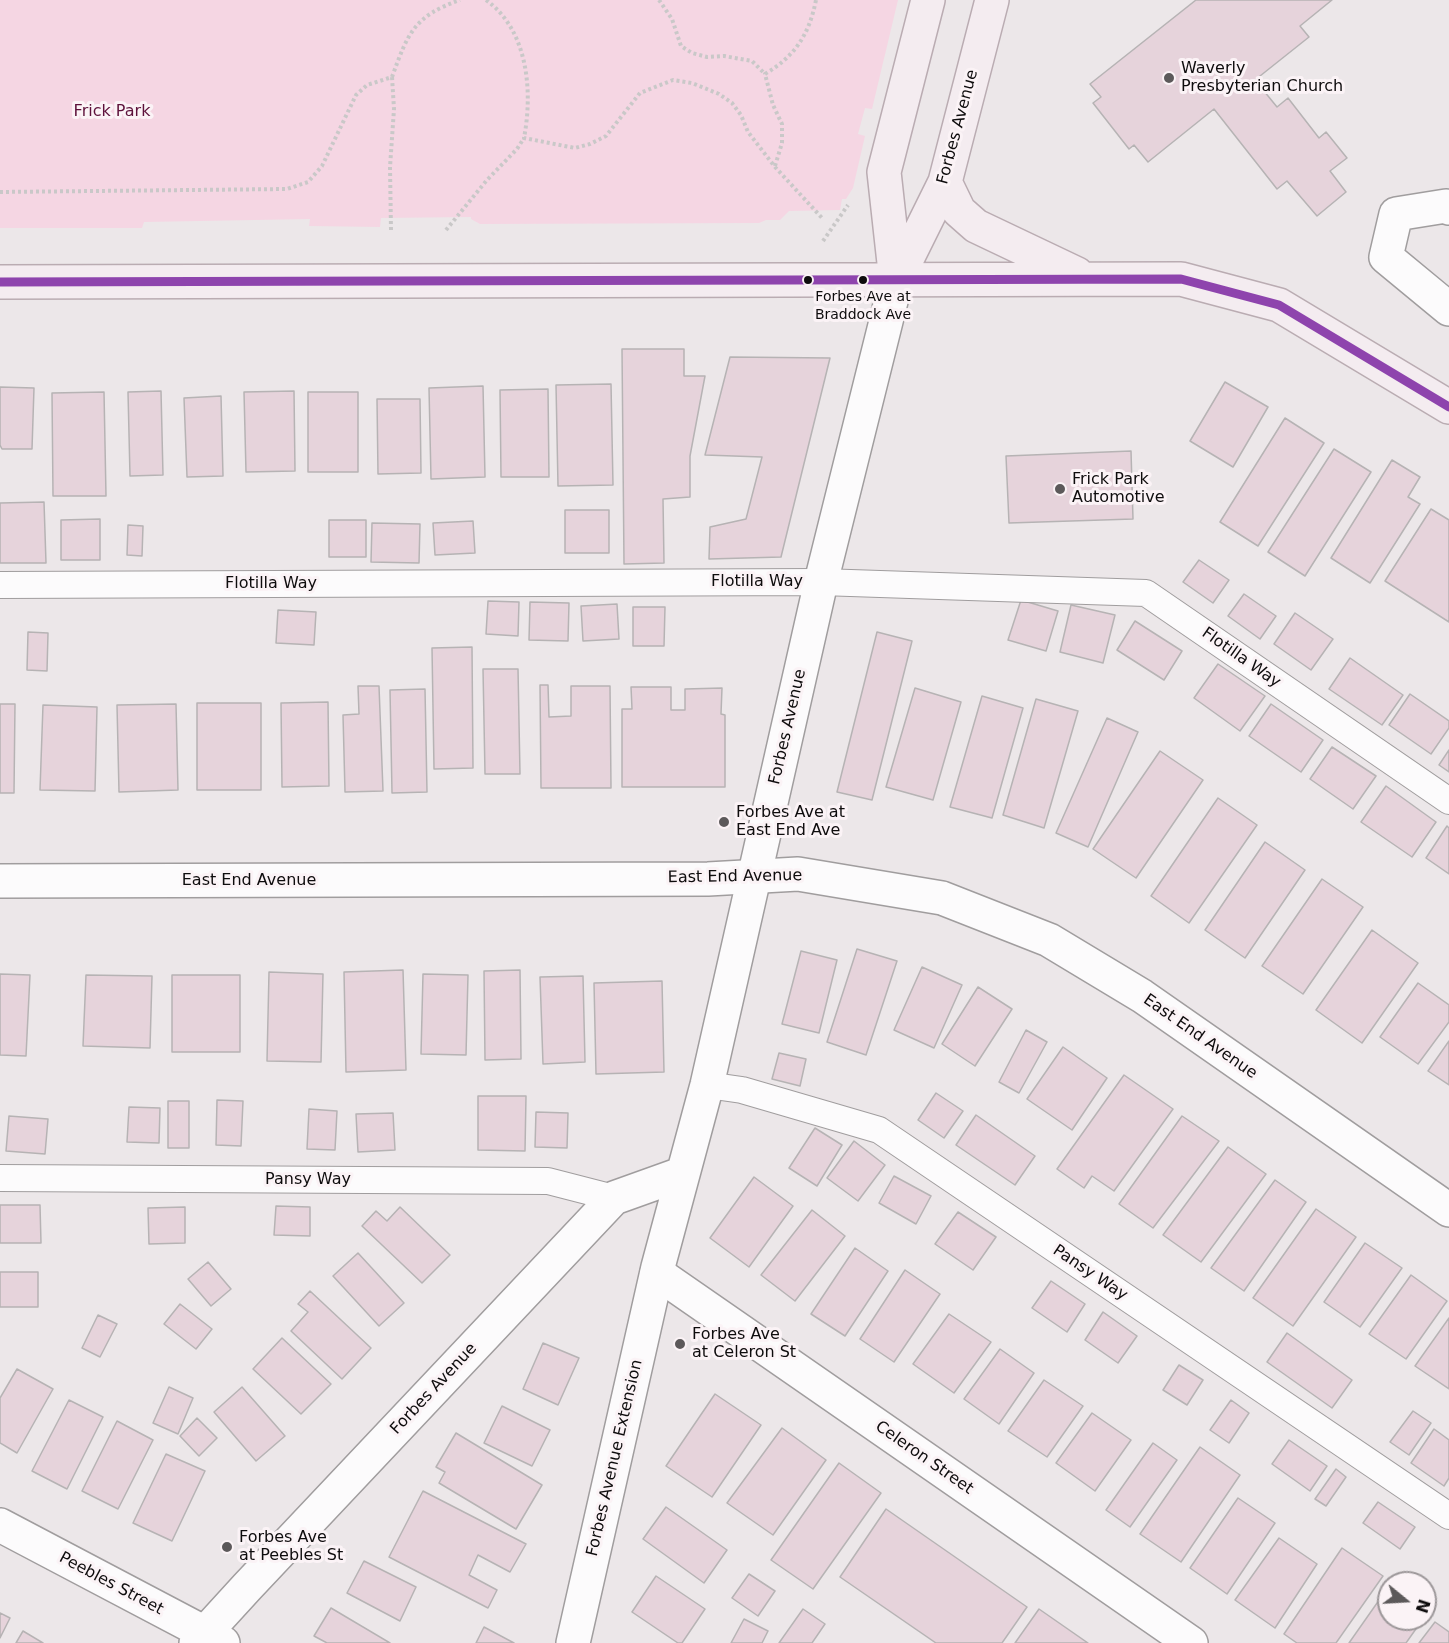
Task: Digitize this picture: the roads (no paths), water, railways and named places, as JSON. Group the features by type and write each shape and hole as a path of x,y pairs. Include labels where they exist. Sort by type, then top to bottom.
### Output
{"main road":[{"name":"Forbes Avenue","path":"896,281 884,172 928,0"},
{"name":"Forbes Avenue","path":"896,281 945,182 992,0"},
{"path":"945,182 959,211 976,226 1090,280"},
{"path":"0,282 1180,279 1279,305 1449,407"}],"street":[{"path":"1449,208 1446,206 1395,214 1386,257 1449,309"},
{"name":"Forbes Avenue","path":"657,1273 681,1174 707,1085 820,582 896,281"},
{"name":"East End Avenue","path":"0,881 708,879 798,874 942,897 1049,939 1142,996 1449,1210"},
{"name":"Forbes Avenue","path":"208,1640 255,1578 614,1198 681,1174"},
{"name":"Forbes Avenue Extension","path":"573,1643 657,1273"},
{"name":"Celeron Street","path":"657,1273 1191,1643"},
{"name":"Peebles Street","path":"0,1525 208,1640"}],"lane":[{"name":"Flotilla Way","path":"0,585 820,582 1146,593 1449,801"},
{"name":"Pansy Way","path":"707,1085 742,1090 879,1130 1449,1516"},
{"name":"Pansy Way","path":"0,1178 548,1181 614,1198"}],"place":[{"name":"Waverly Presbyterian Church","path":"1169,78"},
{"name":"Forbes Ave at Braddock Ave","path":"863,280"},
{"name":"Frick Park Automotive","path":"1060,489"},
{"name":"Forbes Ave at East End Ave","path":"724,822"},
{"name":"Forbes Ave at Celeron St","path":"680,1344"},
{"name":"Forbes Ave at Peebles St","path":"227,1547"}],"park label":[{"name":"Frick Park","path":"112,112"}]}
